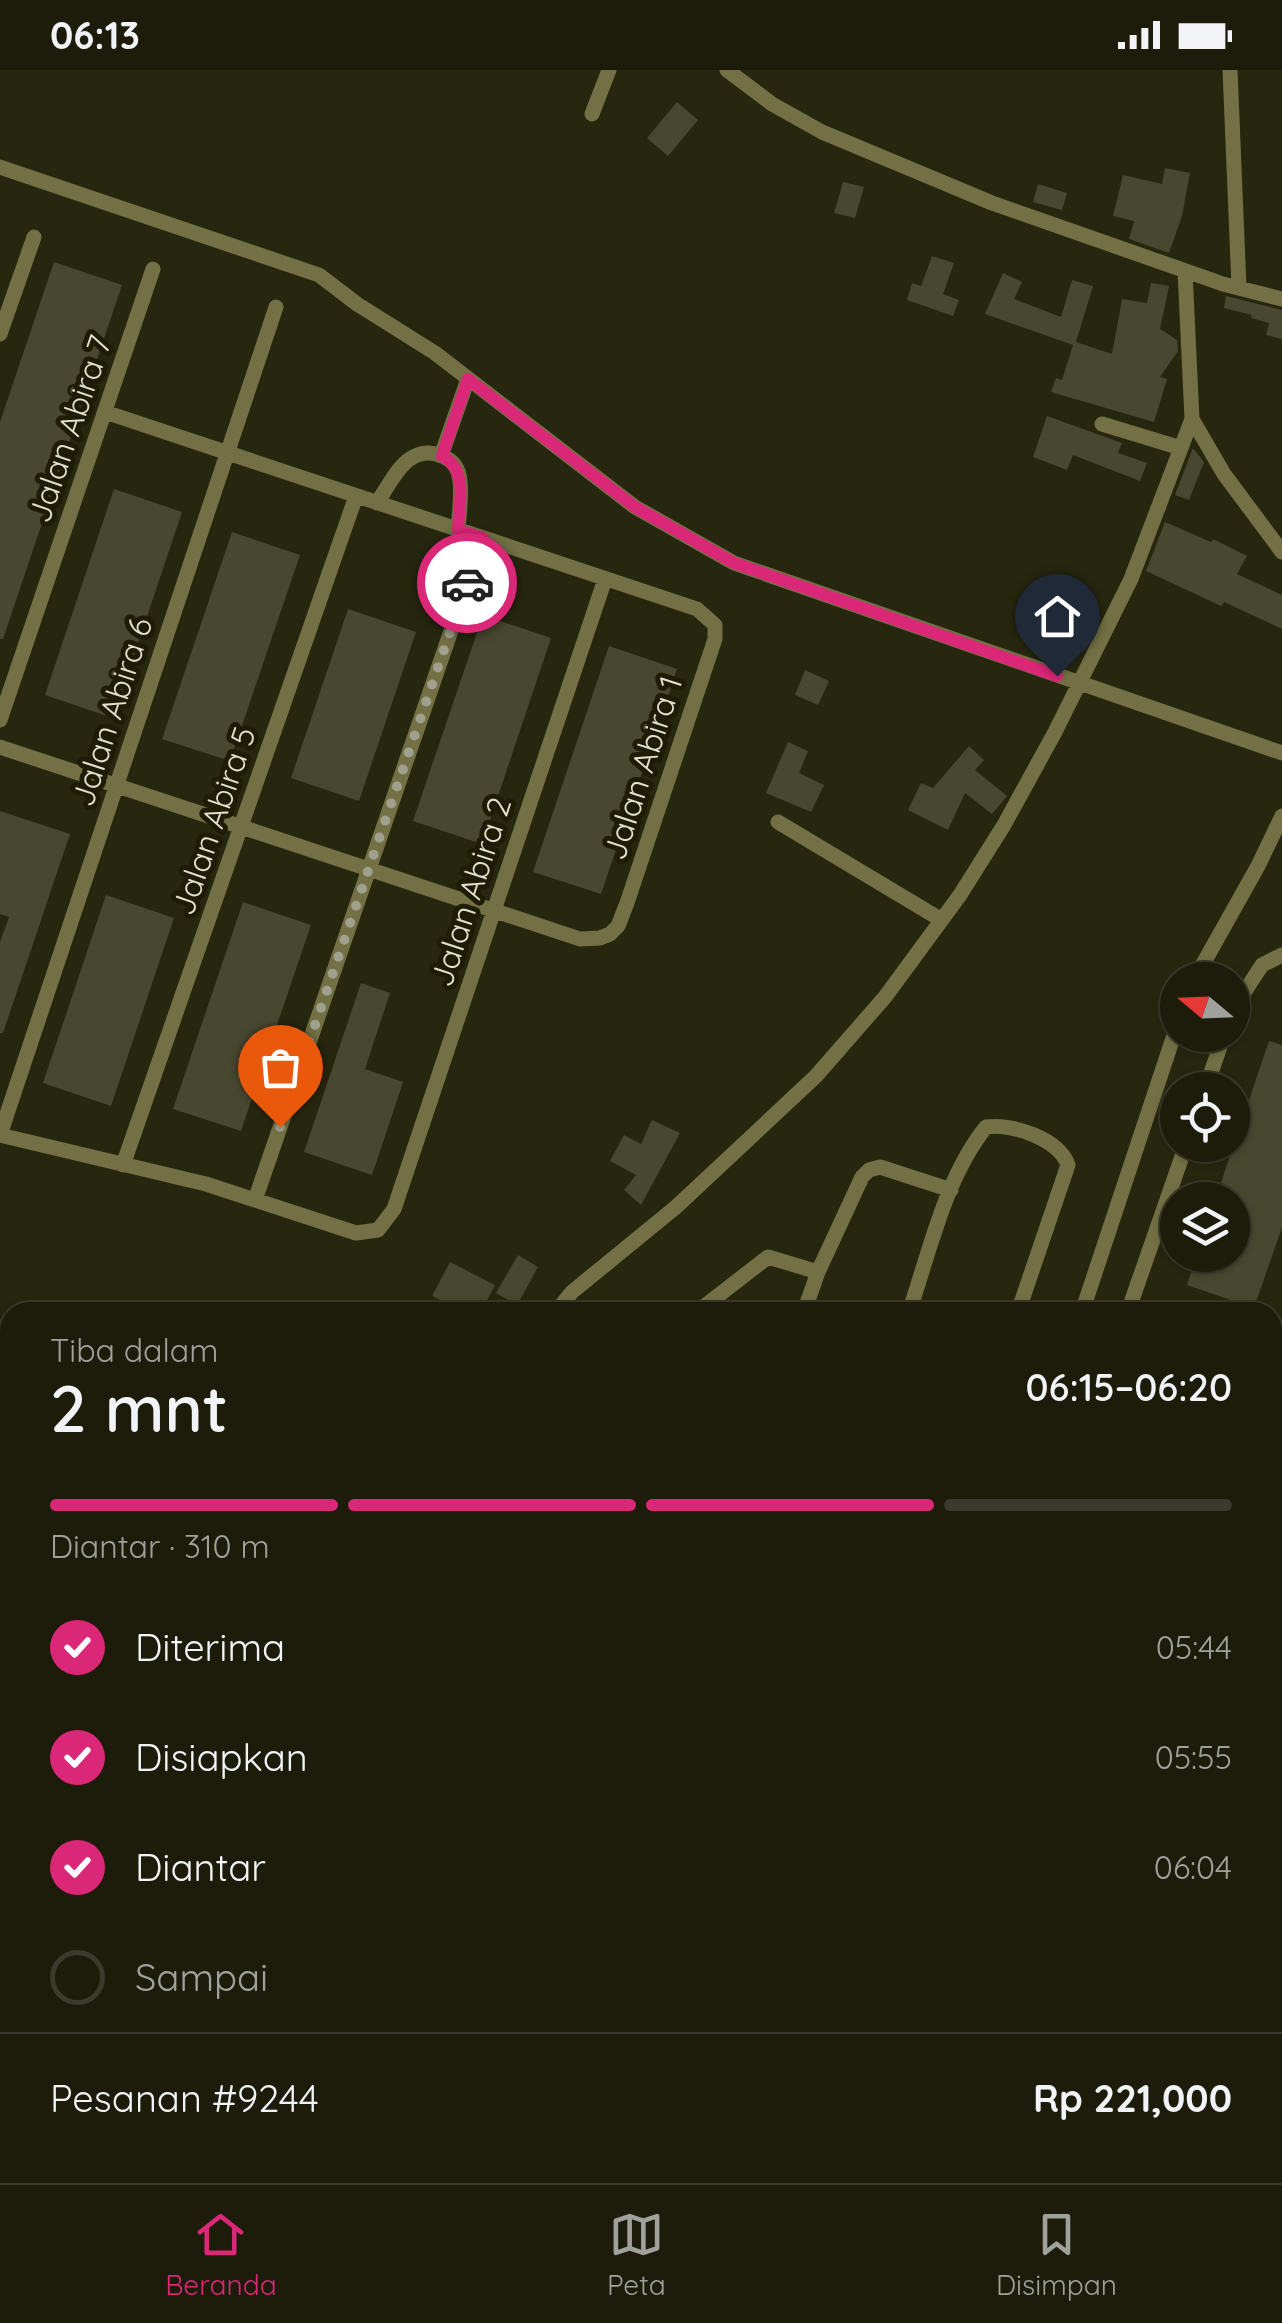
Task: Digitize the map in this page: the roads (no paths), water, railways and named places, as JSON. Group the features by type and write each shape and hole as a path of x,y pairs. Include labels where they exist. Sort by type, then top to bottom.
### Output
{"street":[{"path":"592,114 608,70"},
{"path":"727,70 772,104 822,132 992,203 1185,271 1282,299"},
{"path":"1230,70 1239,288"},
{"path":"0,167 318,276 468,379 635,507 734,563 1282,753"},
{"path":"1,326 34,237"},
{"name":"Jalan Abira 7","path":"0,720 154,270"},
{"path":"564,1302 796,1097 885,996 960,895 1004,825 1131,579 1192,419 1185,271"},
{"name":"Jalan Abira 6","path":"0,1135 276,307"},
{"path":"442,456 468,379"},
{"path":"105,412 605,579"},
{"path":"1192,419 1224,474 1282,552"},
{"path":"1102,424 1181,448"},
{"path":"377,503 406,461 428,452 442,456 452,461 460,478 458,530"},
{"name":"Jalan Abira 5","path":"123,1164 356,496"},
{"path":"0,1135 255,1200 483,538"},
{"name":"Jalan Abira 1","path":"494,913 580,939 600,938 618,926 715,638 715,625 698,608 605,579"},
{"name":"Jalan Abira 2","path":"255,1200 356,1233 378,1230 388,1221 605,579"},
{"path":"0,747 494,913"},
{"path":"1204,962 1282,816"},
{"path":"778,822 940,919"},
{"path":"1250,984 1262,966 1282,955"},
{"path":"1085,1302 1169,1052"},
{"path":"912,1302 951,1190 970,1148 986,1128 1000,1125 1052,1144 1064,1153 1068,1165 1021,1302"},
{"path":"1132,1302 1180,1162"},
{"path":"808,1302 862,1177 869,1170 880,1167 951,1190"},
{"path":"709,1302 768,1257 818,1272"}]}
